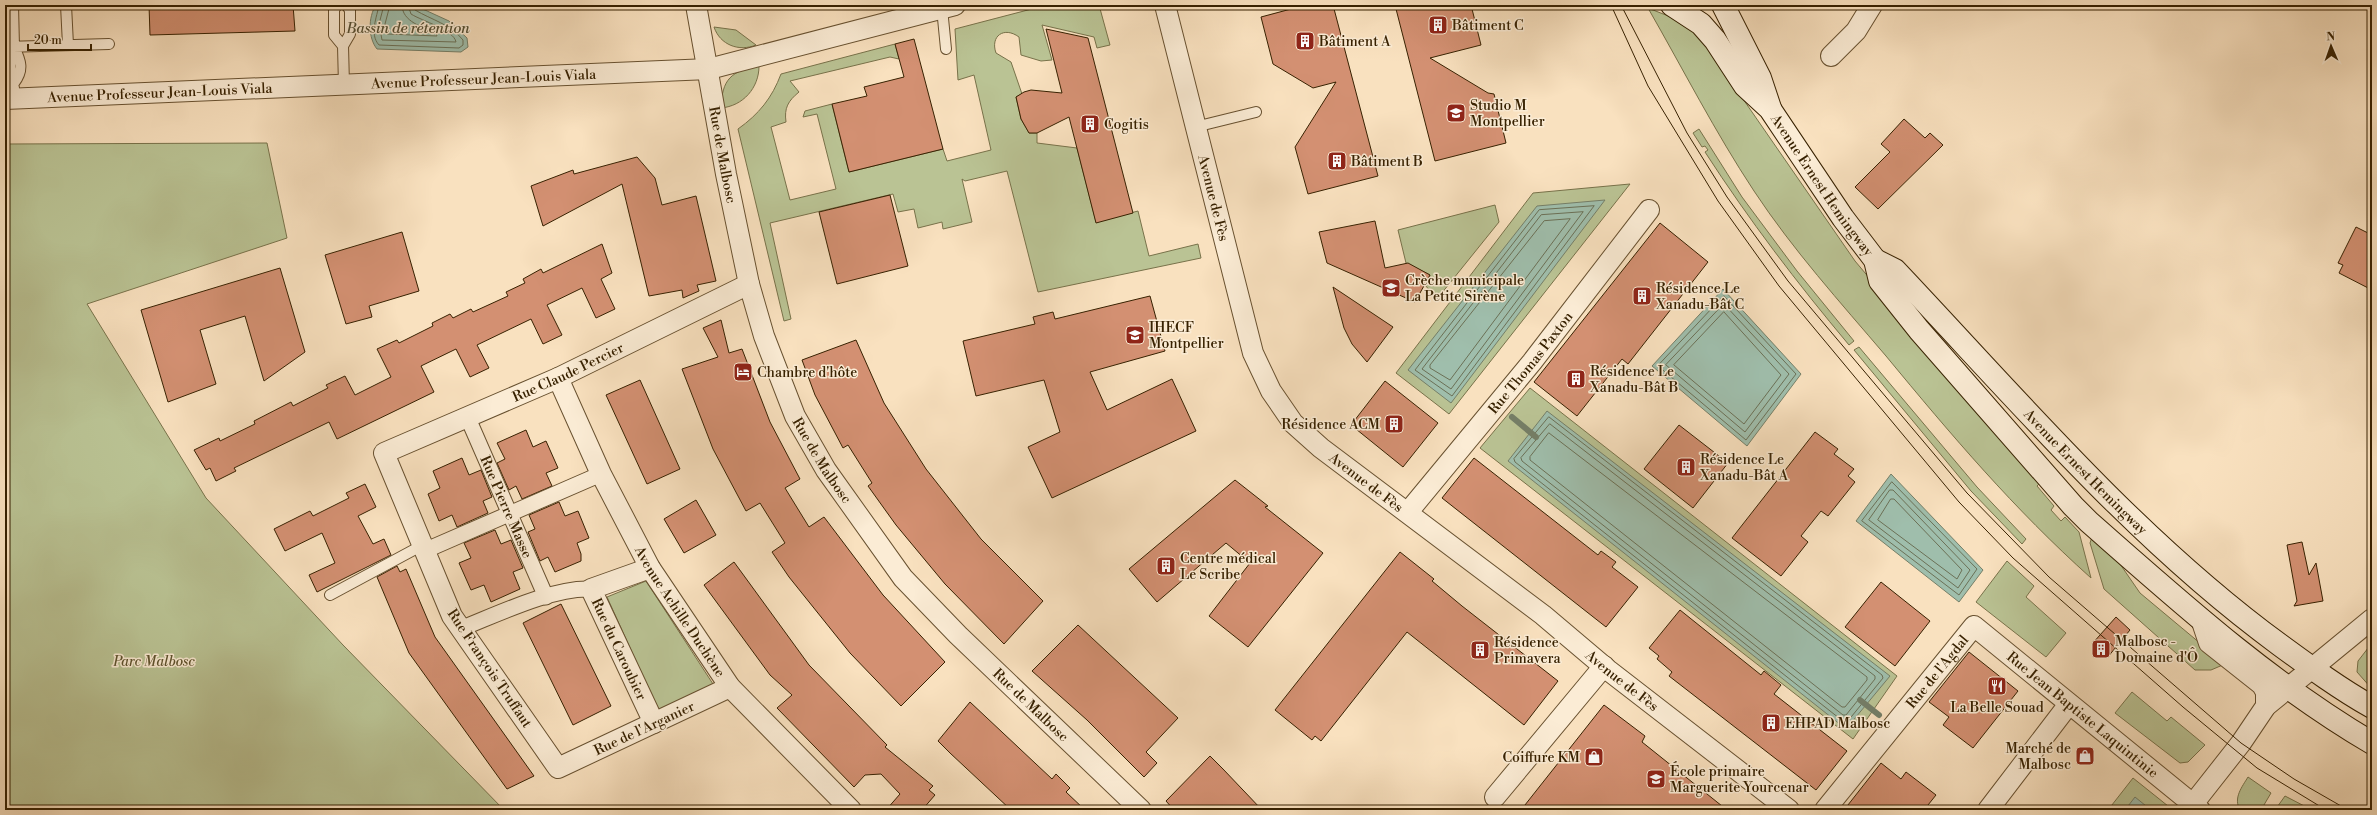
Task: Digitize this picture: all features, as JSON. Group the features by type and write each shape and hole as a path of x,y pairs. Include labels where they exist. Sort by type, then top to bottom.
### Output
{"main road":[{"name":"Avenue Ernest Hemingway","path":"1672,5 1701,24 1715,40 1744,86 1770,109 1843,218 1875,260 1880,281 1919,330 2073,506 2202,622 2288,688 2337,722 2372,743"},
{"name":"Avenue Ernest Hemingway","path":"1723,5 1760,78 1770,109"},
{"name":"Avenue Ernest Hemingway","path":"1875,260 1895,270 2119,508 2199,582 2312,668 2352,696 2372,707"}],"street":[{"name":"Rue de Malbosc","path":"696,5 709,69 726,174 749,284 764,336 795,416 826,470 903,578 958,635 1140,810"},
{"name":"Avenue de Fès","path":"1164,5 1253,353 1271,391 1293,423 1321,448 1379,493 1408,512 1544,615 1604,666 1789,810"},
{"path":"1832,56 1856,31 1872,5"},
{"name":"Avenue Professeur Jean-Louis Viala","path":"12,93 344,85 709,69 949,7"},
{"name":"Rue Thomas Paxton","path":"1408,512 1532,362 1649,210"},
{"name":"Rue Claude Percier","path":"384,453 558,378 749,284"},
{"name":"Avenue Achille Duchène","path":"558,378 601,474 650,568 730,687 851,810"},
{"name":"Rue Pierre Masse","path":"467,416 546,597"},
{"name":"Rue François Truffaut","path":"384,453 422,549 452,616 558,768"},
{"path":"422,549 510,514 601,474"},
{"name":"Rue du Caroubier","path":"650,568 591,589 654,722"},
{"path":"460,629 574,588 591,589"},
{"path":"2197,807 2266,706 2372,619"},
{"path":"2202,622 2209,643 2262,685 2266,692 2266,706"},
{"name":"Rue Jean Baptiste Laquintinie","path":"1974,626 2197,807"},
{"name":"Rue de l'Agdal","path":"1825,810 1974,626"},
{"path":"1495,798 1604,666"},
{"name":"Rue de l'Arganier","path":"558,768 730,687"},
{"path":"1988,810 2069,704"}],"lane":[{"path":"12,93 21,74 21,62 10,47 13,5"},
{"path":"66,5 68,45"},
{"path":"337,5 334,10 334,35 342,46 344,85"},
{"path":"342,46 350,34 350,10 346,5"},
{"path":"946,49 949,7"},
{"path":"10,47 109,44"},
{"path":"1195,127 1256,112"},
{"path":"330,595 422,549"}],"green space":[{"path":"1047,5 1099,5 1110,45 1097,48 1094,37 1042,25 1052,60 1041,61 1021,55 1019,37 1008,32 1000,34 995,42 996,53 1011,62 1022,94 1016,97 1021,119 1029,133 1037,133 1037,143 1077,148 1096,222 1138,211 1149,256 1198,244 1201,258 1038,292 1007,171 965,181 962,179 972,222 943,229 942,222 918,228 914,209 898,212 893,194 770,223 791,319 784,321 738,129 764,105 781,74 895,44 899,59 890,57 790,81 799,92 792,99 786,109 786,122 771,127 790,200 836,189 817,114 803,117 805,111 832,104 849,172 943,149 947,161 991,150 974,75 958,80 955,29"},
{"path":"1648,8 1686,23 1696,31 1855,261 2041,482 2037,486 2054,506 2051,510 2061,521 2065,517 2079,532 2091,578 2010,499 1984,471 1834,296 1801,255 1769,213 1740,169"},
{"path":"714,27 736,30 756,45 743,48 731,45 721,38"},
{"path":"759,66 756,82 743,100 729,107 721,108 723,90 730,78 741,71"},
{"path":"1699,129 1742,197 1797,271 1854,341 1849,345 1792,275 1756,227 1705,152 1708,150 1705,146 1702,147 1693,133"},
{"name":"Parc Malbosc","path":"267,143 287,238 87,304 206,498 343,645 504,810 5,810 5,144"},
{"path":"1630,184 1449,414 1396,373 1533,193"},
{"path":"1495,205 1499,222 1437,299 1425,285 1430,275 1406,263 1398,230"},
{"path":"1859,347 1977,487 2026,539 2022,544 1971,491 1854,350"},
{"path":"1530,388 1897,676 1853,739 1480,448"},
{"path":"2092,537 2120,564 2140,593 2225,664 2211,670 2195,670 2104,589 2090,543"},
{"path":"2007,561 2034,586 2026,597 2066,633 2046,657 1976,602"},
{"path":"646,581 713,684 658,710 607,597"},
{"path":"2372,643 2372,689 2357,672 2358,661"},
{"path":"2132,692 2167,721 2171,717 2205,745 2188,762 2180,763 2115,713"},
{"path":"2248,777 2271,793 2261,810 2240,810 2238,806 2237,801 2239,793"},
{"path":"2133,778 2173,810 2108,810"},
{"path":"2285,796 2312,810 2275,810"}],"water":[{"name":"Bassin de rétention","path":"376,5 414,5 449,21 467,38 468,47 461,52 377,49 372,39 370,27 373,10"},
{"path":"1605,200 1451,403 1408,370 1537,206"},
{"path":"1723,289 1801,374 1747,446 1652,366"},
{"path":"1547,411 1890,676 1846,729 1508,461"},
{"path":"1891,474 1983,570 1959,602 1856,521"},
{"path":"2135,797 2151,810 2125,810"}],"building":[{"path":"149,5 293,5 295,31 150,35"},
{"path":"1306,5 1333,5 1378,176 1308,194 1295,147 1336,82 1313,88 1273,64 1261,17"},
{"path":"1395,5 1471,5 1481,45 1430,58 1488,93 1494,94 1506,143 1435,161"},
{"name":"Cogitis","path":"1046,29 1088,38 1133,213 1096,223 1069,117 1037,133 1029,133 1021,119 1016,97 1031,90 1062,93"},
{"path":"914,39 943,149 849,172 832,104 867,96 864,87 904,77 895,44"},
{"path":"1904,119 1925,138 1930,133 1943,145 1878,209 1855,187 1890,152 1881,144"},
{"path":"637,157 655,178 662,205 696,196 716,281 697,285 699,291 683,298 682,290 649,296 622,184 543,226 531,186 573,170 574,174"},
{"path":"890,195 908,266 837,284 819,212"},
{"path":"1375,221 1385,268 1408,263 1430,275 1415,302 1327,263 1319,232"},
{"path":"1660,223 1708,262 1628,364 1622,359 1577,416 1534,382"},
{"path":"2356,227 2372,235 2372,290 2339,273 2343,265 2338,263"},
{"path":"402,232 419,291 369,306 372,317 346,324 325,255"},
{"path":"602,244 612,273 601,279 615,309 596,318 582,288 547,305 562,335 543,344 531,319 477,345 489,368 470,377 456,349 421,366 434,392 337,439 329,422 234,468 236,471 216,481 210,468 206,470 194,450 219,438 220,441 255,424 254,421 291,402 293,406 328,388 326,385 345,376 355,395 391,377 377,349 397,340 399,343 433,326 432,323 450,314 453,318 471,309 473,312 508,296 506,292 525,283 523,279 541,269 543,273"},
{"path":"280,268 305,352 264,381 245,316 200,330 216,384 168,402 141,310"},
{"path":"1333,287 1393,327 1367,362 1352,344 1344,328"},
{"path":"1150,296 1165,351 1090,372 1107,410 1172,379 1196,431 1052,498 1028,447 1060,432 1044,380 976,396 963,341 1035,324 1033,317 1053,312 1055,319"},
{"path":"721,320 729,353 742,349 770,422 800,479 785,488 809,527 824,517 883,595 945,662 901,706 850,653 789,577 772,552 785,543 760,503 746,511 713,449 682,369 718,357 703,328"},
{"path":"856,340 884,403 926,469 981,539 1043,601 1004,644 945,584 896,525 868,486 872,483 848,445 843,448 815,395 802,360"},
{"path":"640,380 680,469 647,484 606,395"},
{"name":"Résidence ACM","path":"1385,381 1438,423 1403,467 1351,425"},
{"name":"Résidence Le Xanadu-Bât A","path":"1679,425 1728,463 1693,508 1644,469"},
{"path":"526,430 533,447 546,441 558,468 546,473 552,486 522,499 516,486 509,490 497,463 505,459 497,443"},
{"path":"1815,432 1838,449 1834,454 1854,469 1848,476 1855,482 1828,516 1821,511 1801,536 1808,542 1781,576 1732,538"},
{"path":"462,458 469,475 481,470 492,497 483,501 488,513 457,527 452,515 439,521 428,494 440,488 433,471"},
{"path":"1474,458 1598,555 1601,551 1616,562 1612,567 1638,587 1606,627 1442,498"},
{"name":"Centre médical Le Scribe","path":"1235,480 1268,506 1265,507 1323,553 1248,647 1209,616 1250,563 1226,543 1157,602 1129,569"},
{"path":"365,484 376,507 358,516 373,544 384,539 391,555 317,592 309,575 335,563 322,533 285,551 274,529 310,511 313,516 349,498 346,493"},
{"path":"696,500 716,535 684,553 664,519"},
{"path":"559,502 565,516 578,511 589,538 577,543 581,554 581,561 555,572 548,557 540,561 528,532 535,529 529,515"},
{"path":"495,530 501,544 511,540 523,568 513,572 520,589 491,602 484,585 471,590 459,563 471,558 464,543"},
{"path":"2302,542 2309,575 2316,563 2323,601 2294,606 2297,601 2287,545"},
{"name":"Résidence Primavera","path":"1400,552 1434,579 1432,581 1462,606 1558,681 1524,725 1407,632 1321,741 1315,736 1312,740 1275,710"},
{"path":"734,562 809,665 887,745 885,747 933,786 929,790 935,795 922,810 886,810 900,794 881,774 865,775 854,787 777,708 792,695 770,675 704,585"},
{"path":"397,566 400,572 406,569 435,637 534,776 507,789 409,653 377,577"},
{"path":"1881,582 1930,621 1895,666 1845,627"},
{"path":"561,604 611,706 573,725 523,623"},
{"name":"EHPAD Malbosc","path":"1680,610 1761,675 1764,671 1781,685 1774,694 1847,751 1816,790 1669,676 1672,672 1657,659 1659,656 1649,648"},
{"path":"2116,617 2130,630 2107,658 2092,644"},
{"path":"1078,625 1178,718 1146,752 1157,763 1144,777 1087,720 1032,671"},
{"path":"1969,652 2018,691 1973,748 1943,725 1949,717 1929,702"},
{"path":"970,702 1052,779 1056,774 1070,788 1066,792 1085,810 1011,810 950,753 938,741"},
{"path":"1604,705 1645,736 1642,742 1727,810 1521,810"},
{"path":"1210,756 1262,810 1174,810 1166,801"},
{"path":"1881,763 1901,779 1906,772 1936,795 1924,810 1844,810"}],"waterway":[{"path":"1512,417 1536,437"},
{"path":"1860,700 1879,715"}],"tram line":[{"path":"1611,5 1648,86 1718,201 1779,286 1959,502 2013,558 2183,707 2257,768 2326,810"},
{"path":"1621,5 1687,133 1727,197 1788,281 1967,493 2049,577 2241,743 2294,779 2348,810"}],"place":[{"name":"Bâtiment C","path":"1438,25"},
{"name":"Bâtiment A","path":"1305,41"},
{"name":"Studio M Montpellier","path":"1456,113"},
{"name":"Cogitis","path":"1090,124"},
{"name":"Bâtiment B","path":"1337,161"},
{"name":"Crèche municipale La Petite Sirène","path":"1391,288"},
{"name":"Résidence Le Xanadu-Bât C","path":"1642,296"},
{"name":"IHECF Montpellier","path":"1135,335"},
{"name":"Chambre d'hôte","path":"743,372"},
{"name":"Résidence Le Xanadu-Bât B","path":"1576,379"},
{"name":"Résidence ACM","path":"1394,424"},
{"name":"Résidence Le Xanadu-Bât A","path":"1686,467"},
{"name":"Centre médical Le Scribe","path":"1166,566"},
{"name":"Malbosc - Domaine d'Ô","path":"2101,649"},
{"name":"Résidence Primavera","path":"1480,650"},
{"name":"La Belle Souad","path":"1997,686"},
{"name":"EHPAD Malbosc","path":"1771,723"},
{"name":"Marché de Malbosc","path":"2085,756"},
{"name":"Coiffure KM","path":"1594,757"},
{"name":"École primaire Marguerite Yourcenar","path":"1656,779"}]}
